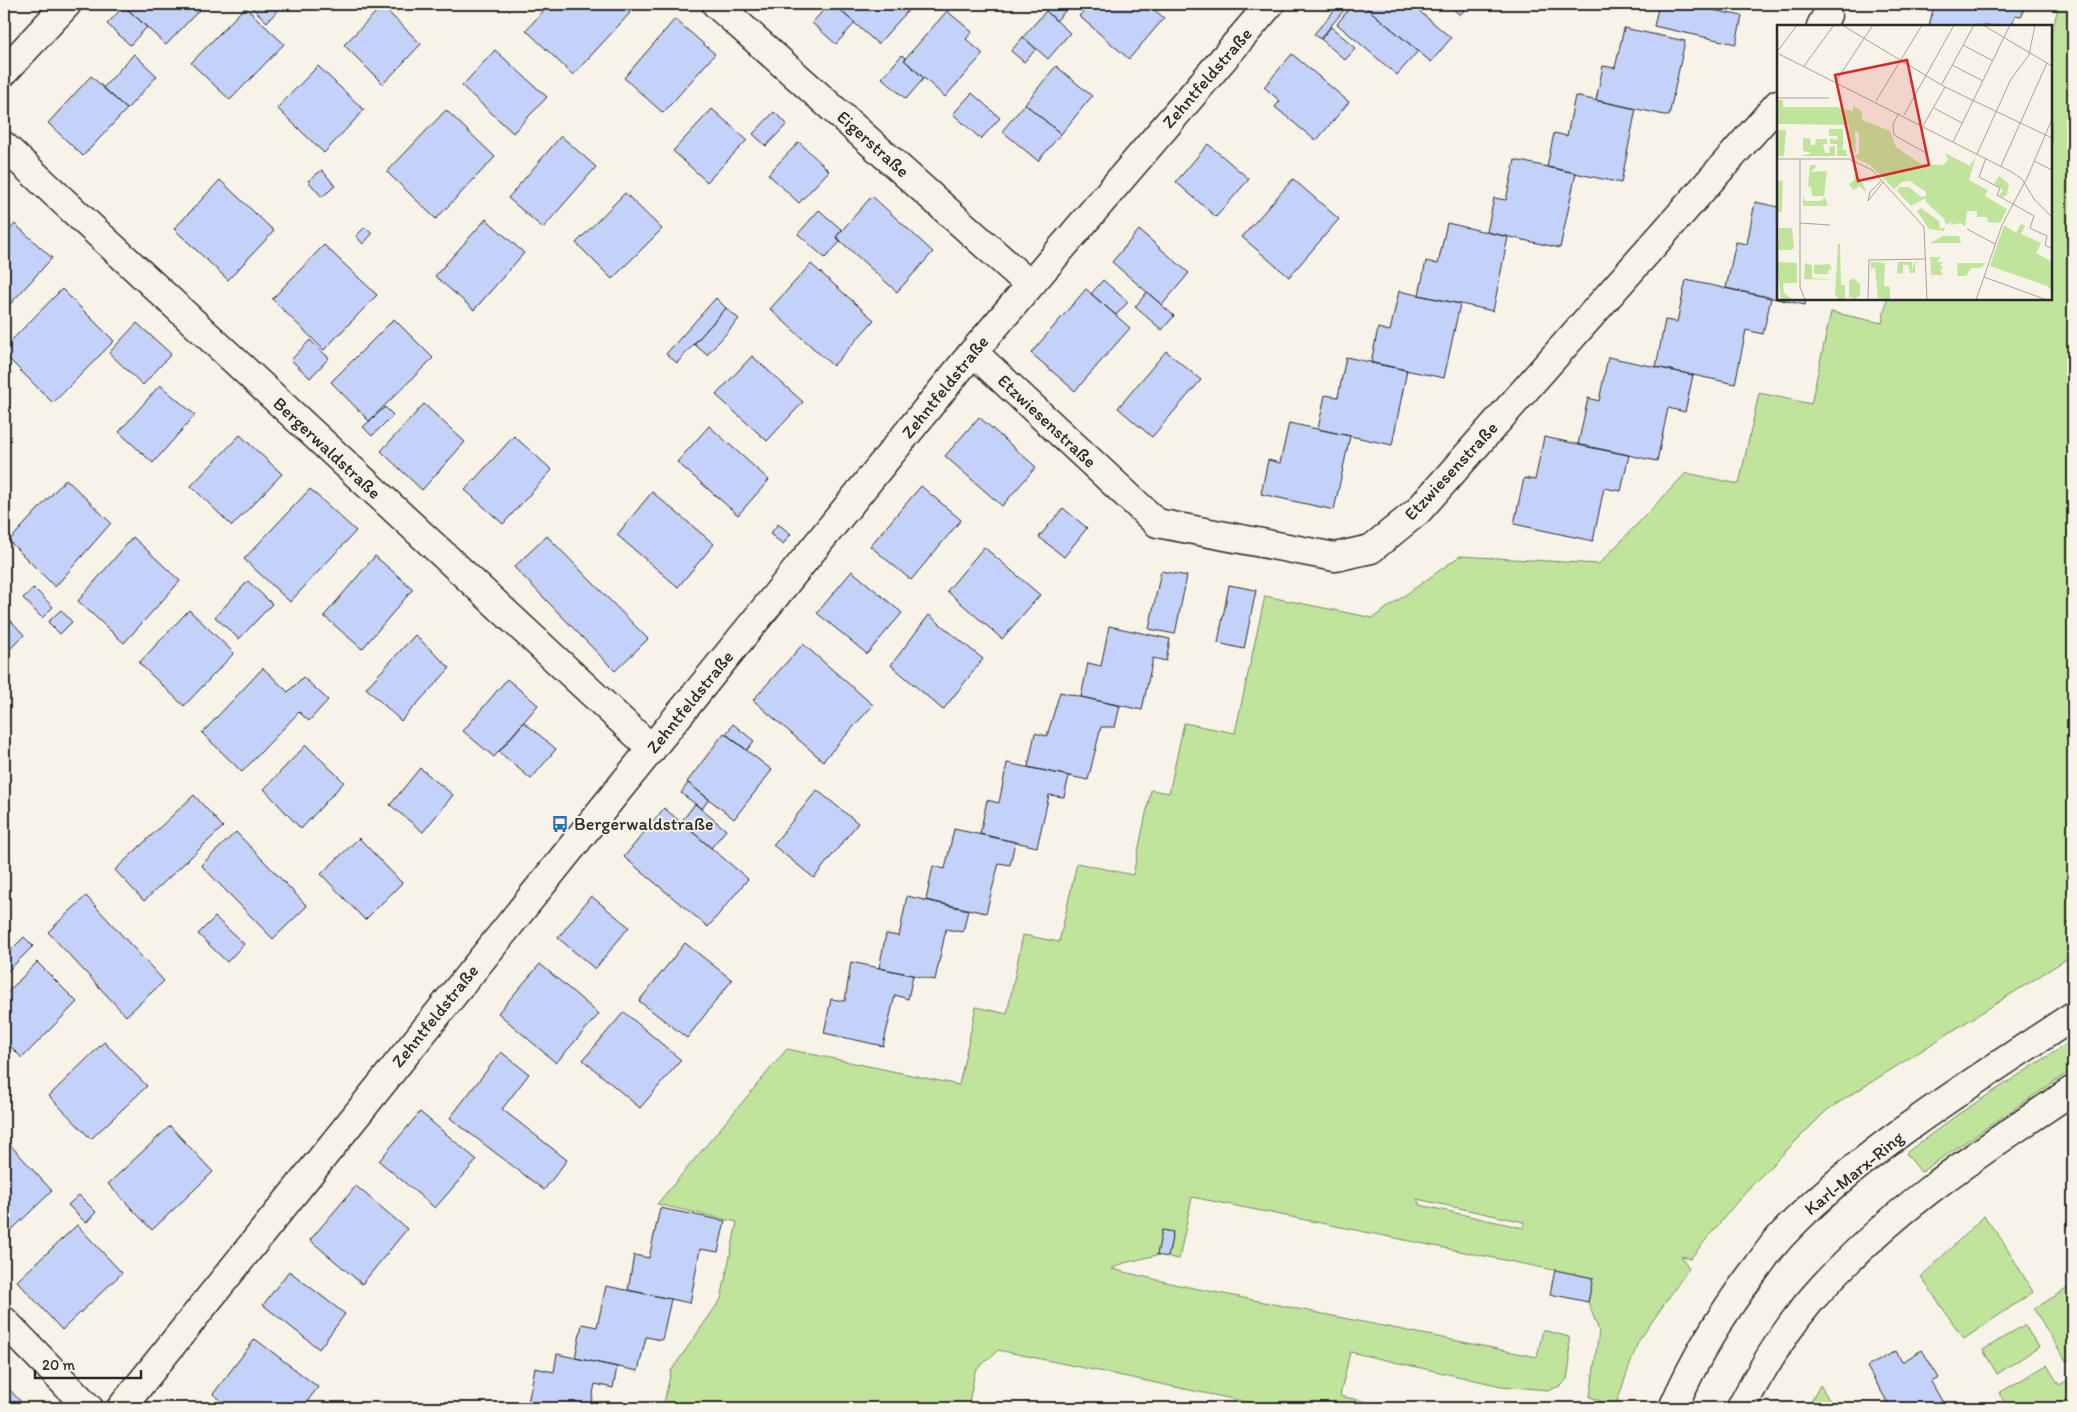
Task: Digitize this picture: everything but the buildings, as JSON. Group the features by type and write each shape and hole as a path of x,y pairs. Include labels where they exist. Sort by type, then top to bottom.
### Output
{"street":[{"path":"4,72 67,4"},
{"name":"Eigerstraße","path":"716,4 1030,284"},
{"name":"Zehntfeldstraße","path":"121,1408 972,352 1270,4"},
{"name":"Etzwiesenstraße","path":"972,352 1157,523 1335,557 1371,549 1418,512 1777,105"},
{"name":"Bergerwaldstraße","path":"4,146 652,749"},
{"name":"Karl-Marx-Ring","path":"1673,1408 1688,1374 1732,1300 1783,1234 1836,1183 1915,1123 2073,1016"},
{"path":"1741,1408 1760,1372 1781,1340 1810,1301 1852,1256 1924,1192 2073,1090"},
{"path":"4,1321 89,1408"}],"green space":[{"path":"2059,4 2073,4 2073,955 1827,1110 1746,1191 1691,1258 1681,1256 1689,1268 1638,1342 1615,1407 1590,1397 1599,1331 1588,1302 1593,1278 1192,1197 1179,1259 1168,1257 1173,1232 1162,1230 1157,1255 1124,1263 1112,1269 1174,1284 1537,1357 1543,1330 1569,1337 1570,1360 1567,1379 1561,1386 1548,1390 1501,1386 1350,1352 1340,1396 1396,1408 1276,1408 998,1350 975,1371 968,1408 663,1408 671,1371 721,1299 737,1222 657,1204 787,1049 959,1085 976,1007 1007,1014 1023,935 1059,942 1077,863 1133,875 1151,790 1169,793 1184,723 1235,733 1265,596 1373,618 1460,556 1599,564 1686,473 1739,484 1759,393 1811,404 1831,312 1882,323 1887,300 2052,300 2052,31","holes":["1417,1199 1524,1222 1523,1228 1420,1205"]},
{"path":"2073,1040 2073,1069 1921,1172 1906,1153 1957,1115"},
{"path":"1984,1216 2004,1243 2033,1292 1964,1339 1921,1277"},
{"path":"2073,1285 2073,1357 2066,1361 2034,1309"},
{"path":"2024,1325 2039,1347 1997,1374 1983,1350"},
{"path":"2047,1365 2059,1385 2073,1377 2073,1408 2008,1408 1999,1393"},
{"path":"1820,1385 1834,1408 1808,1408"}],"place":[{"name":"Bergerwaldstraße","path":"560,824"}]}
